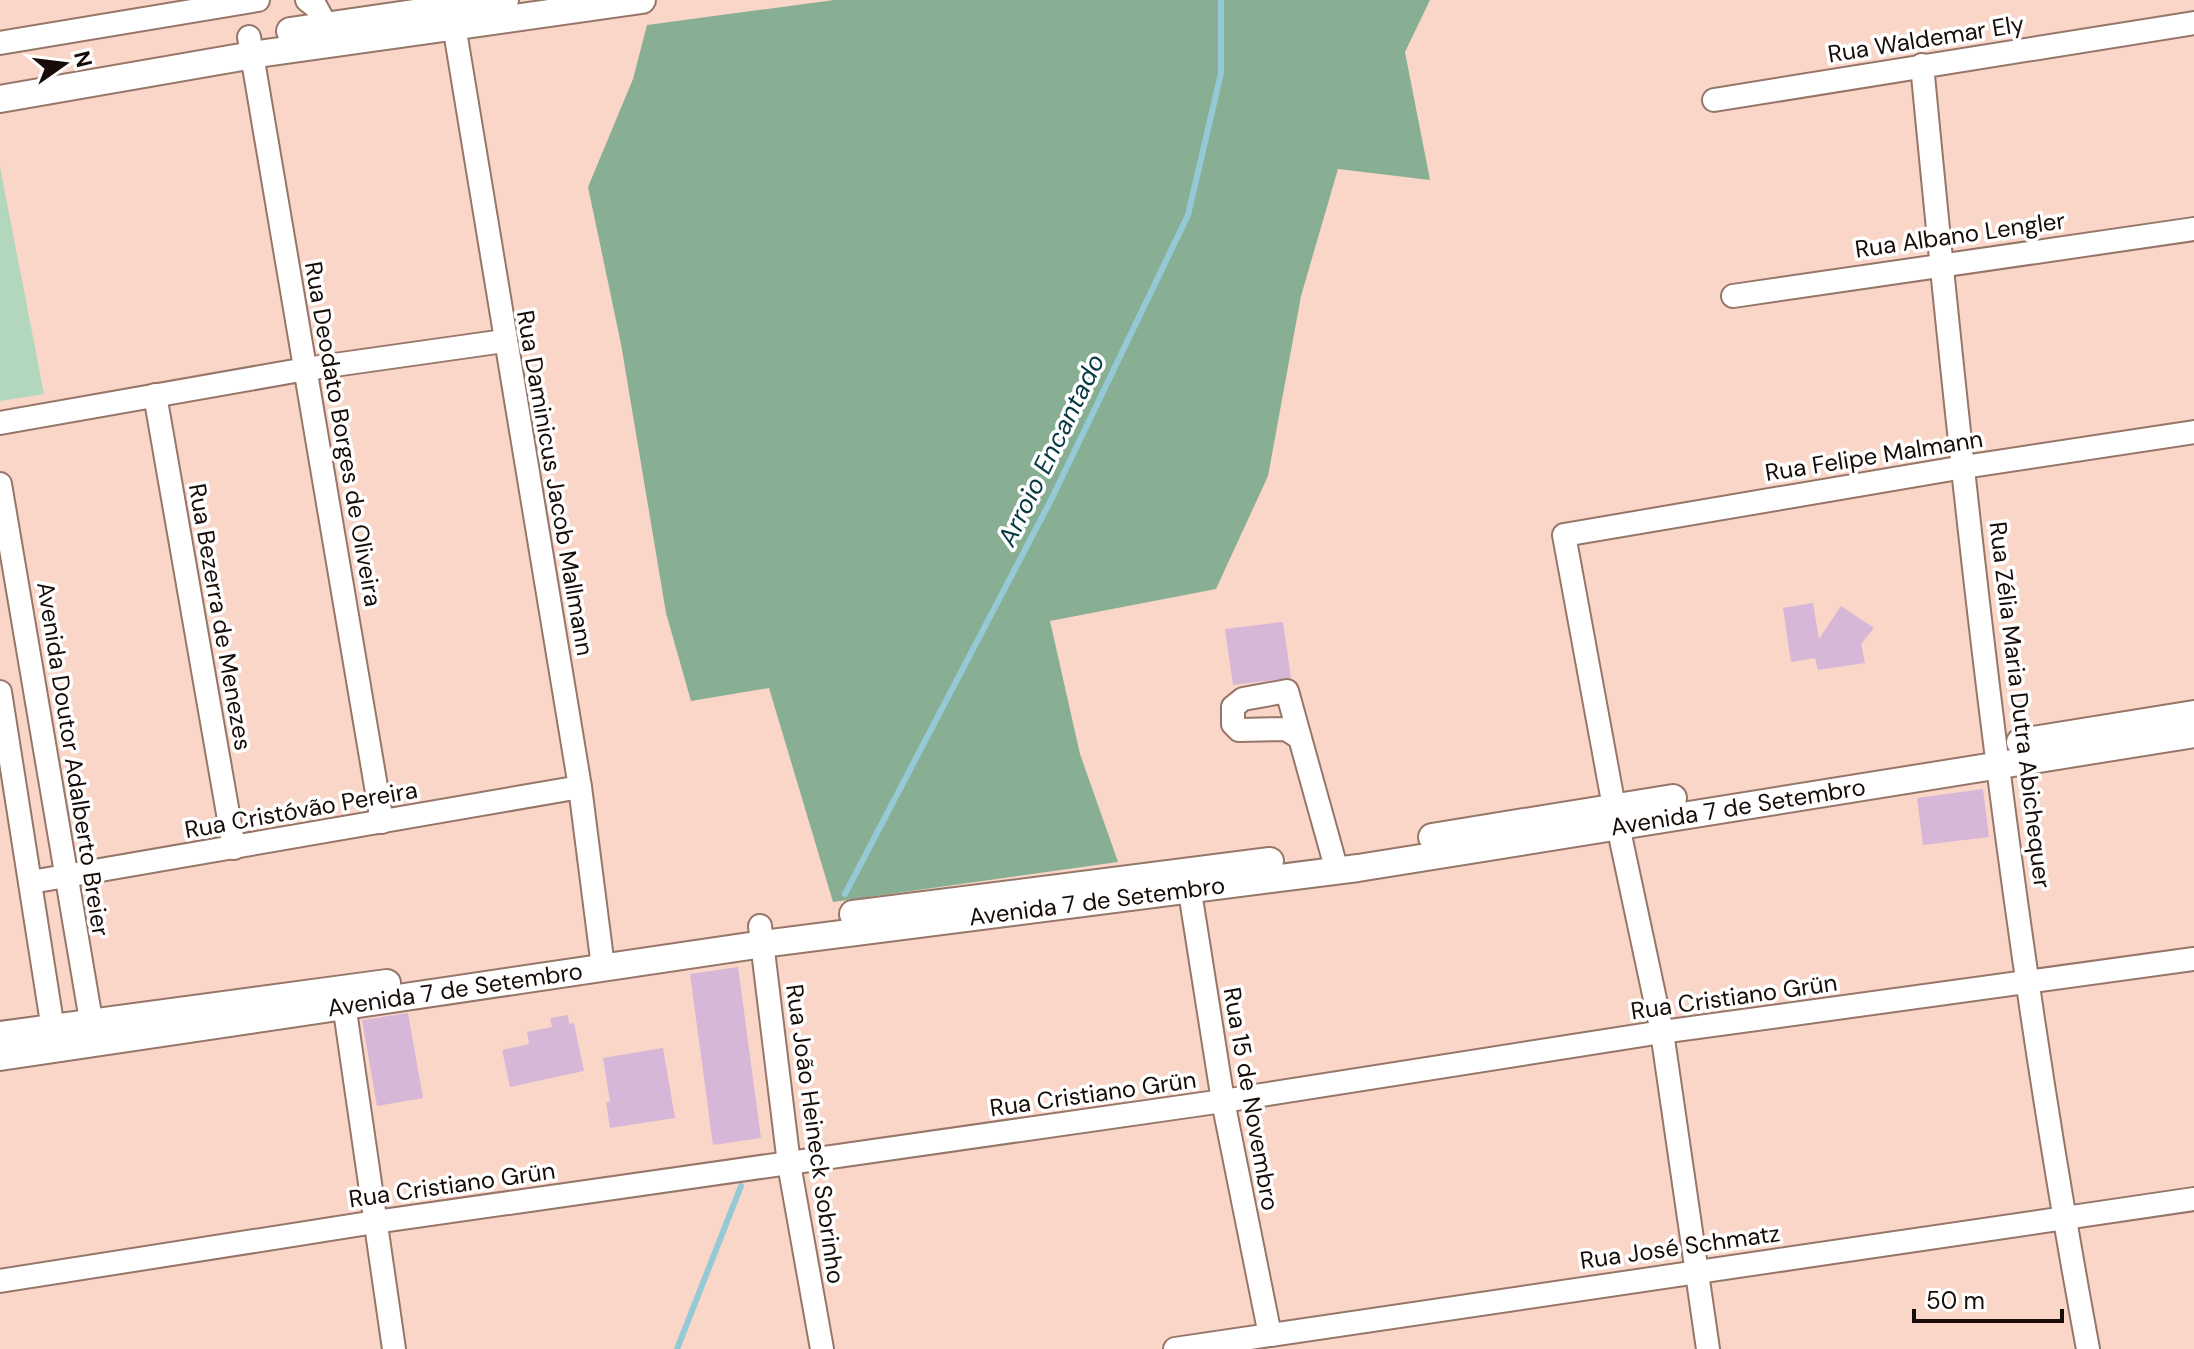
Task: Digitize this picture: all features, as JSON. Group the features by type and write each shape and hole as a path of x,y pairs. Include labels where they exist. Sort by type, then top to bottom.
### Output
{"main road":[{"path":"453,17 505,0"},
{"path":"0,81 453,17 642,0"},
{"path":"0,99 250,46"},
{"name":"Avenida 7 de Setembro","path":"0,1035 54,1038 93,1033 762,935 1335,862 1998,754 2194,714"},
{"name":"Avenida 7 de Setembro","path":"1998,754 2194,734"},
{"name":"Avenida 7 de Setembro","path":"0,1057 54,1038"}],"street":[{"path":"0,43 258,0"},
{"path":"307,0 331,34"},
{"name":"Rua Daminicus Jacob Mallmann","path":"453,17 504,341 580,787 601,958"},
{"name":"Rua Waldemar Ely","path":"1714,100 2194,23"},
{"name":"Rua Deodato Borges de Oliveira","path":"250,46 382,822"},
{"name":"Rua Zélia Maria Dutra Abichequer","path":"1922,65 1941,263 1998,754 2063,1217 2088,1349"},
{"name":"Rua Albano Lengler","path":"1733,296 1941,263 2194,229"},
{"path":"0,423 306,369 504,341"},
{"name":"Rua Bezerra de Menezes","path":"155,395 234,848"},
{"name":"Rua Felipe Malmann","path":"1616,816 1564,535 1964,467 2194,432"},
{"name":"Avenida Doutor Adalberto Breier","path":"0,484 8,573 67,877 93,1033"},
{"path":"0,692 54,1038"},
{"path":"1300,738 1335,862"},
{"name":"Rua Cristóvão Pereira","path":"31,882 580,787"},
{"path":"1616,816 1662,1032 1708,1349"},
{"name":"Rua 15 de Novembro","path":"1188,881 1223,1101 1270,1335"},
{"name":"Rua João Heineck Sobrinho","path":"762,935 789,1164 822,1349"},
{"name":"Rua Cristiano Grün","path":"0,1281 375,1222 1223,1101 1662,1032 2194,959"},
{"path":"344,998 394,1349"},
{"name":"Rua José Schmatz","path":"1186,1348 1697,1270 2194,1199"}],"green space":[{"path":"834,0 1430,0 1405,52 1430,180 1338,169 1301,296 1268,476 1216,589 1050,621 1080,754 1118,862 833,902 769,688 691,701 666,613 621,344 588,187 633,79 647,25"},
{"path":"0,167 44,394 0,401"}],"building":[{"path":"1813,603 1819,639 1841,606 1874,628 1861,644 1865,663 1818,670 1815,658 1791,662 1783,608"},
{"path":"1283,622 1291,678 1233,685 1225,629"},
{"path":"1983,789 1989,837 1923,845 1917,798"},
{"path":"738,967 761,1138 713,1145 690,974"},
{"path":"408,1013 423,1098 377,1106 362,1020"},
{"path":"568,1015 569,1024 574,1023 584,1071 510,1087 502,1050 529,1044 527,1032 552,1027 550,1018"},
{"path":"663,1048 675,1118 610,1128 606,1102 610,1102 603,1058"}],"waterway":[{"name":"Arroio Encantado","path":"845,894 1051,500 1188,215 1221,73 1221,0"},
{"path":"677,1349 741,1186"}]}
